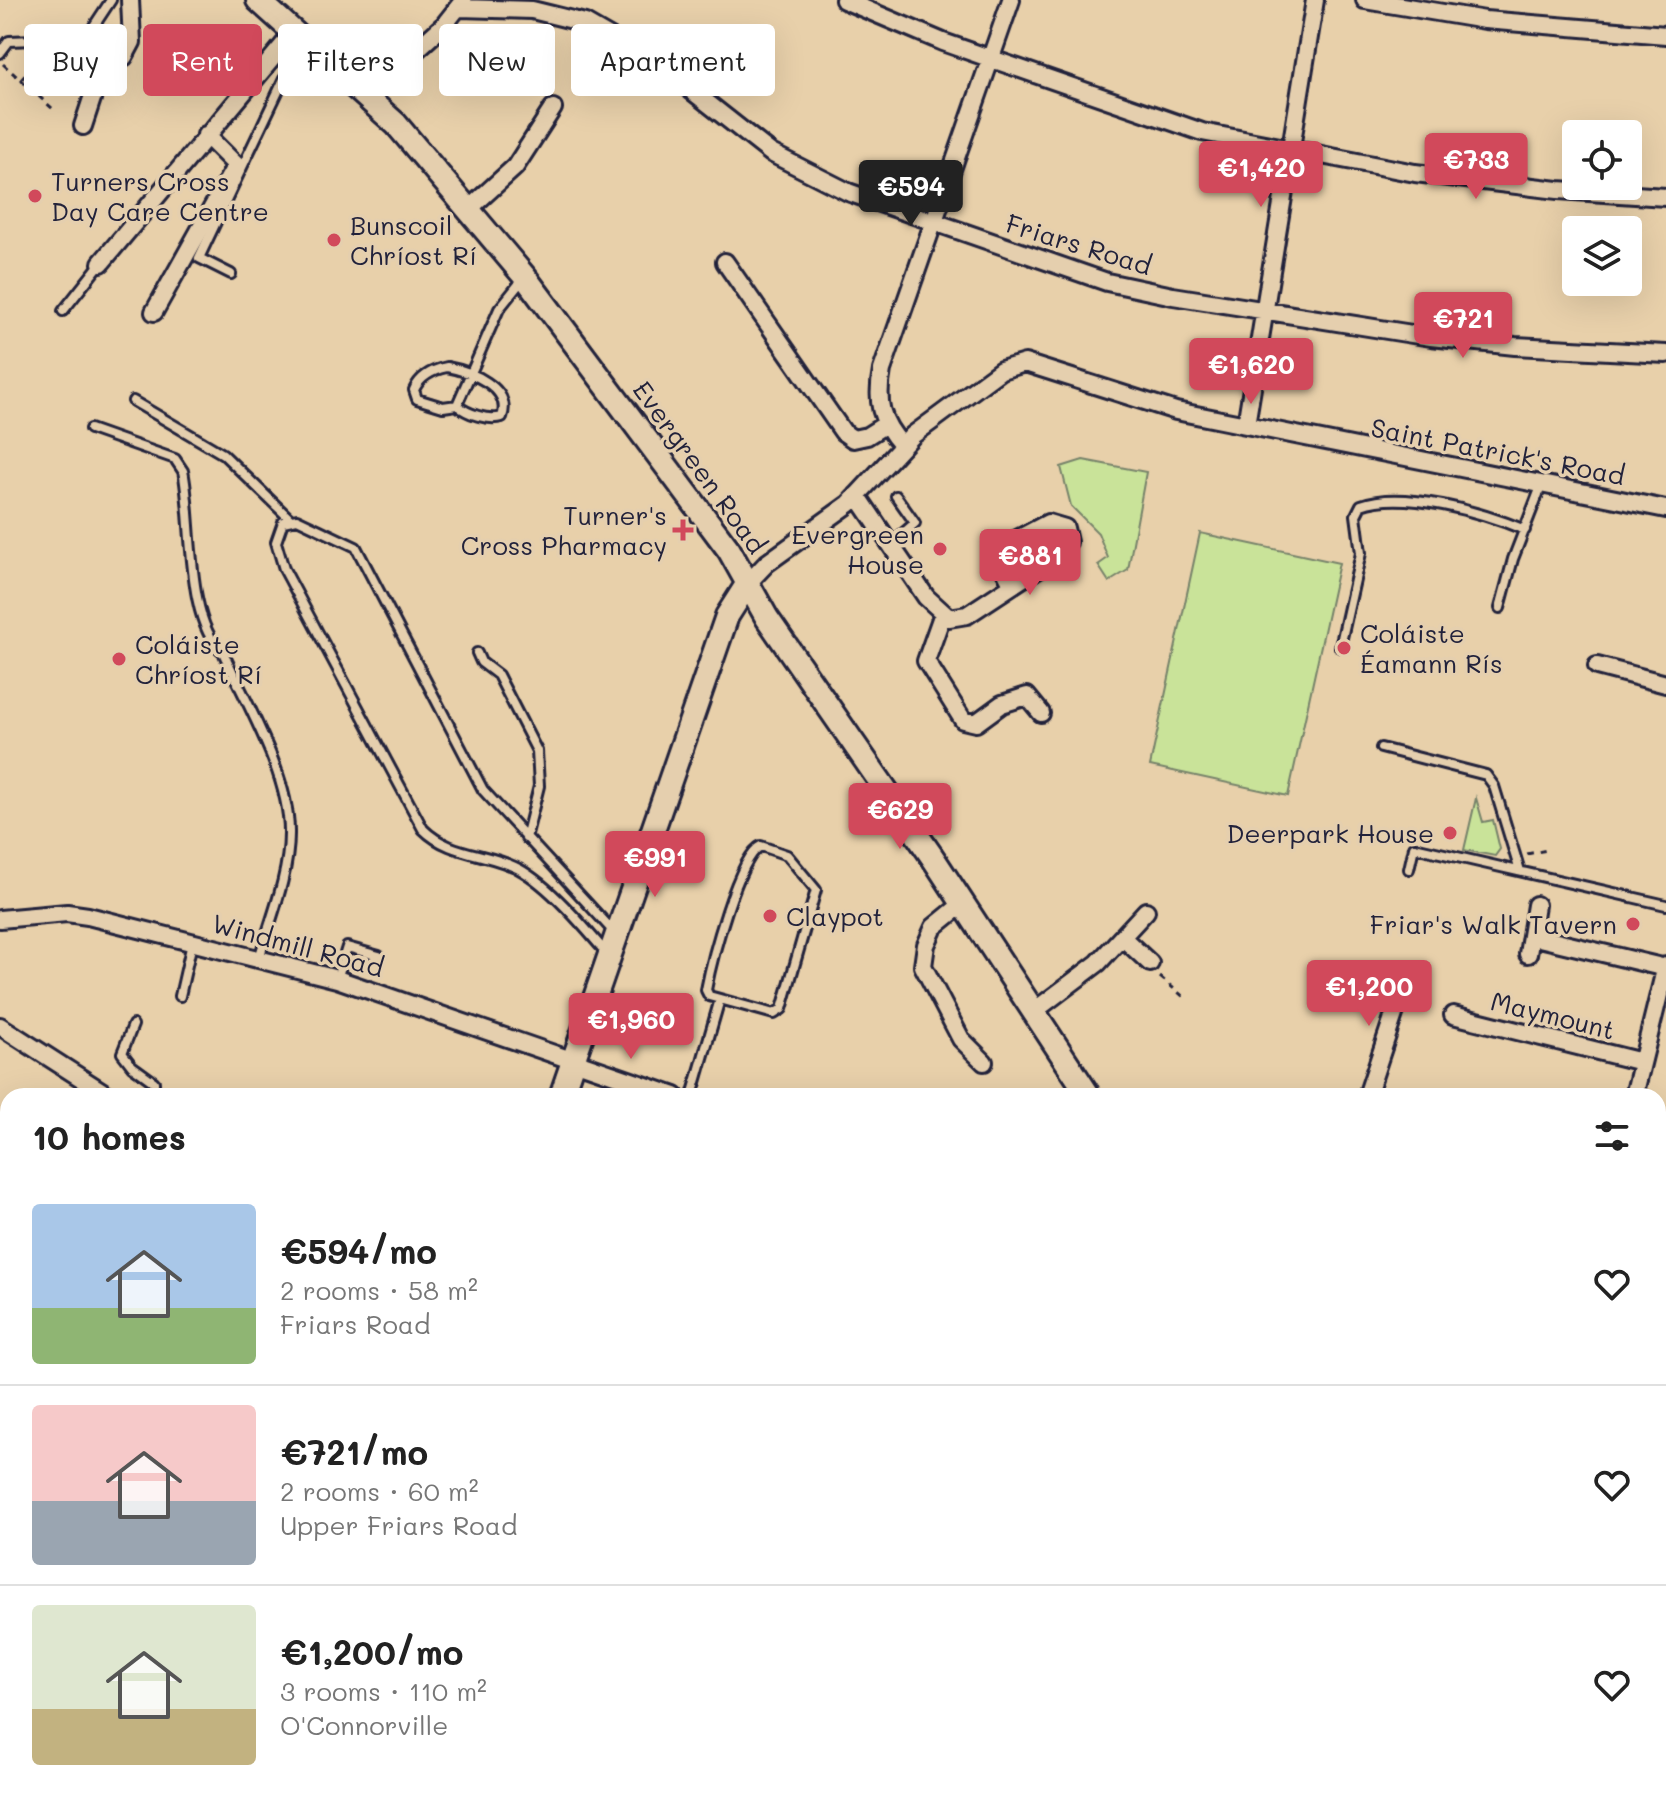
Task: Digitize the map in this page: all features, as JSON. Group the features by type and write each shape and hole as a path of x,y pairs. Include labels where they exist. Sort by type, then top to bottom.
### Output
{"main road":[{"name":"Evergreen Road","path":"258,0 286,24"},
{"name":"Evergreen Road","path":"367,96 470,208 729,550 767,618 917,835 1084,1088"},
{"path":"564,1088 727,616 748,583"}],"street":[{"path":"83,126 103,65 124,57 132,42 130,0"},
{"path":"844,0 991,58 1178,125 1291,151 1480,182 1666,197"},
{"path":"902,445 886,424 878,404 882,370 1011,0"},
{"path":"1246,425 1315,0"},
{"path":"1365,0 1485,20 1666,35"},
{"path":"423,41 462,4"},
{"name":"Friars Road","path":"462,4 532,10 585,23 663,68 717,112 791,164 848,192 1107,282 1264,312 1515,346 1666,354"},
{"path":"101,263 206,135 278,62"},
{"path":"470,208 515,167 553,108"},
{"path":"154,312 236,165 206,135"},
{"path":"725,262 843,432 853,439 859,439 886,424"},
{"name":"Saint Patrick's Road","path":"748,583 767,563 857,495 902,445 980,384 1008,366 1026,362 1151,404 1666,509"},
{"path":"857,495 942,616 959,618 967,615 1012,584"},
{"path":"942,616 926,661 963,720 976,723 1002,704 1027,696 1041,713"},
{"path":"1597,666 1666,684"},
{"path":"961,905 934,927 926,945 923,966 961,1039 984,1062"},
{"path":"1528,954 1536,905"},
{"path":"1033,1012 1098,963 1146,911"},
{"name":"Windmill Road","path":"0,919 67,913 193,941 337,979 651,1088"},
{"path":"1531,936 1665,974 1636,1088"},
{"path":"1123,938 1150,963"},
{"path":"1370,1088 1408,972"},
{"name":"Maymount","path":"1453,1015 1642,1062"},
{"path":"0,1026 97,1088"}],"lane":[{"path":"95,24 111,0"},
{"path":"0,53 9,41 24,40"},
{"path":"231,274 199,258 278,92"},
{"path":"63,311 101,263"},
{"path":"457,405 499,309 525,277"},
{"path":"447,367 470,371 493,387 503,403 502,417 495,419 465,412 457,405 443,407 417,399 414,390 417,383 436,369 447,367"},
{"path":"133,401 223,454 290,519 356,547 483,790 618,936"},
{"path":"90,429 175,459 183,471 188,541 211,641 223,652 279,779 287,807 289,838 284,867 258,960"},
{"path":"1500,608 1542,484"},
{"path":"892,543 915,523 896,496"},
{"path":"1340,647 1361,553 1356,515 1361,505 1373,500 1415,501 1502,521 1525,530"},
{"path":"290,519 278,530 276,542 284,569 423,829 441,845 508,864 529,876 586,929 611,959"},
{"path":"477,653 481,662 498,675 537,751 539,786 526,838"},
{"path":"1381,748 1486,775 1494,786 1520,871"},
{"path":"761,846 787,855 816,890 782,1009 774,1014 720,999 709,996 707,986 744,865 761,846"},
{"path":"1409,869 1414,847 1666,905"},
{"path":"180,996 193,941"},
{"path":"337,979 347,947 379,956"},
{"path":"694,1088 720,999"},
{"path":"133,1025 122,1053 132,1066 154,1082 154,1088"}],"path":[{"path":"0,62 53,109"},
{"path":"21,80 24,76"},
{"path":"1515,857 1547,850"},
{"path":"1150,963 1149,968 1185,998"}],"green space":[{"path":"1083,460 1146,472 1128,570 1109,582 1098,565 1108,558 1098,533 1071,506 1061,467"},
{"path":"1049,531 1058,534 1060,541 1035,560 1013,567 1009,559 1012,548"},
{"path":"1200,533 1339,563 1288,796 1150,766"},
{"path":"1476,798 1483,822 1493,820 1500,849 1495,856 1464,850"}],"place":[{"name":"Turners Cross Day Care Centre","path":"35,196"},
{"name":"Bunscoil Chríost Rí","path":"334,240"},
{"name":"Turner's Cross Pharmacy","path":"683,530"},
{"name":"Evergreen House","path":"940,549"},
{"name":"Coláiste Éamann Rís","path":"1344,648"},
{"name":"Coláiste Chríost Rí","path":"119,659"},
{"name":"Deerpark House","path":"1450,833"},
{"name":"Claypot","path":"770,916"},
{"name":"Friar's Walk Tavern","path":"1633,924"}]}
